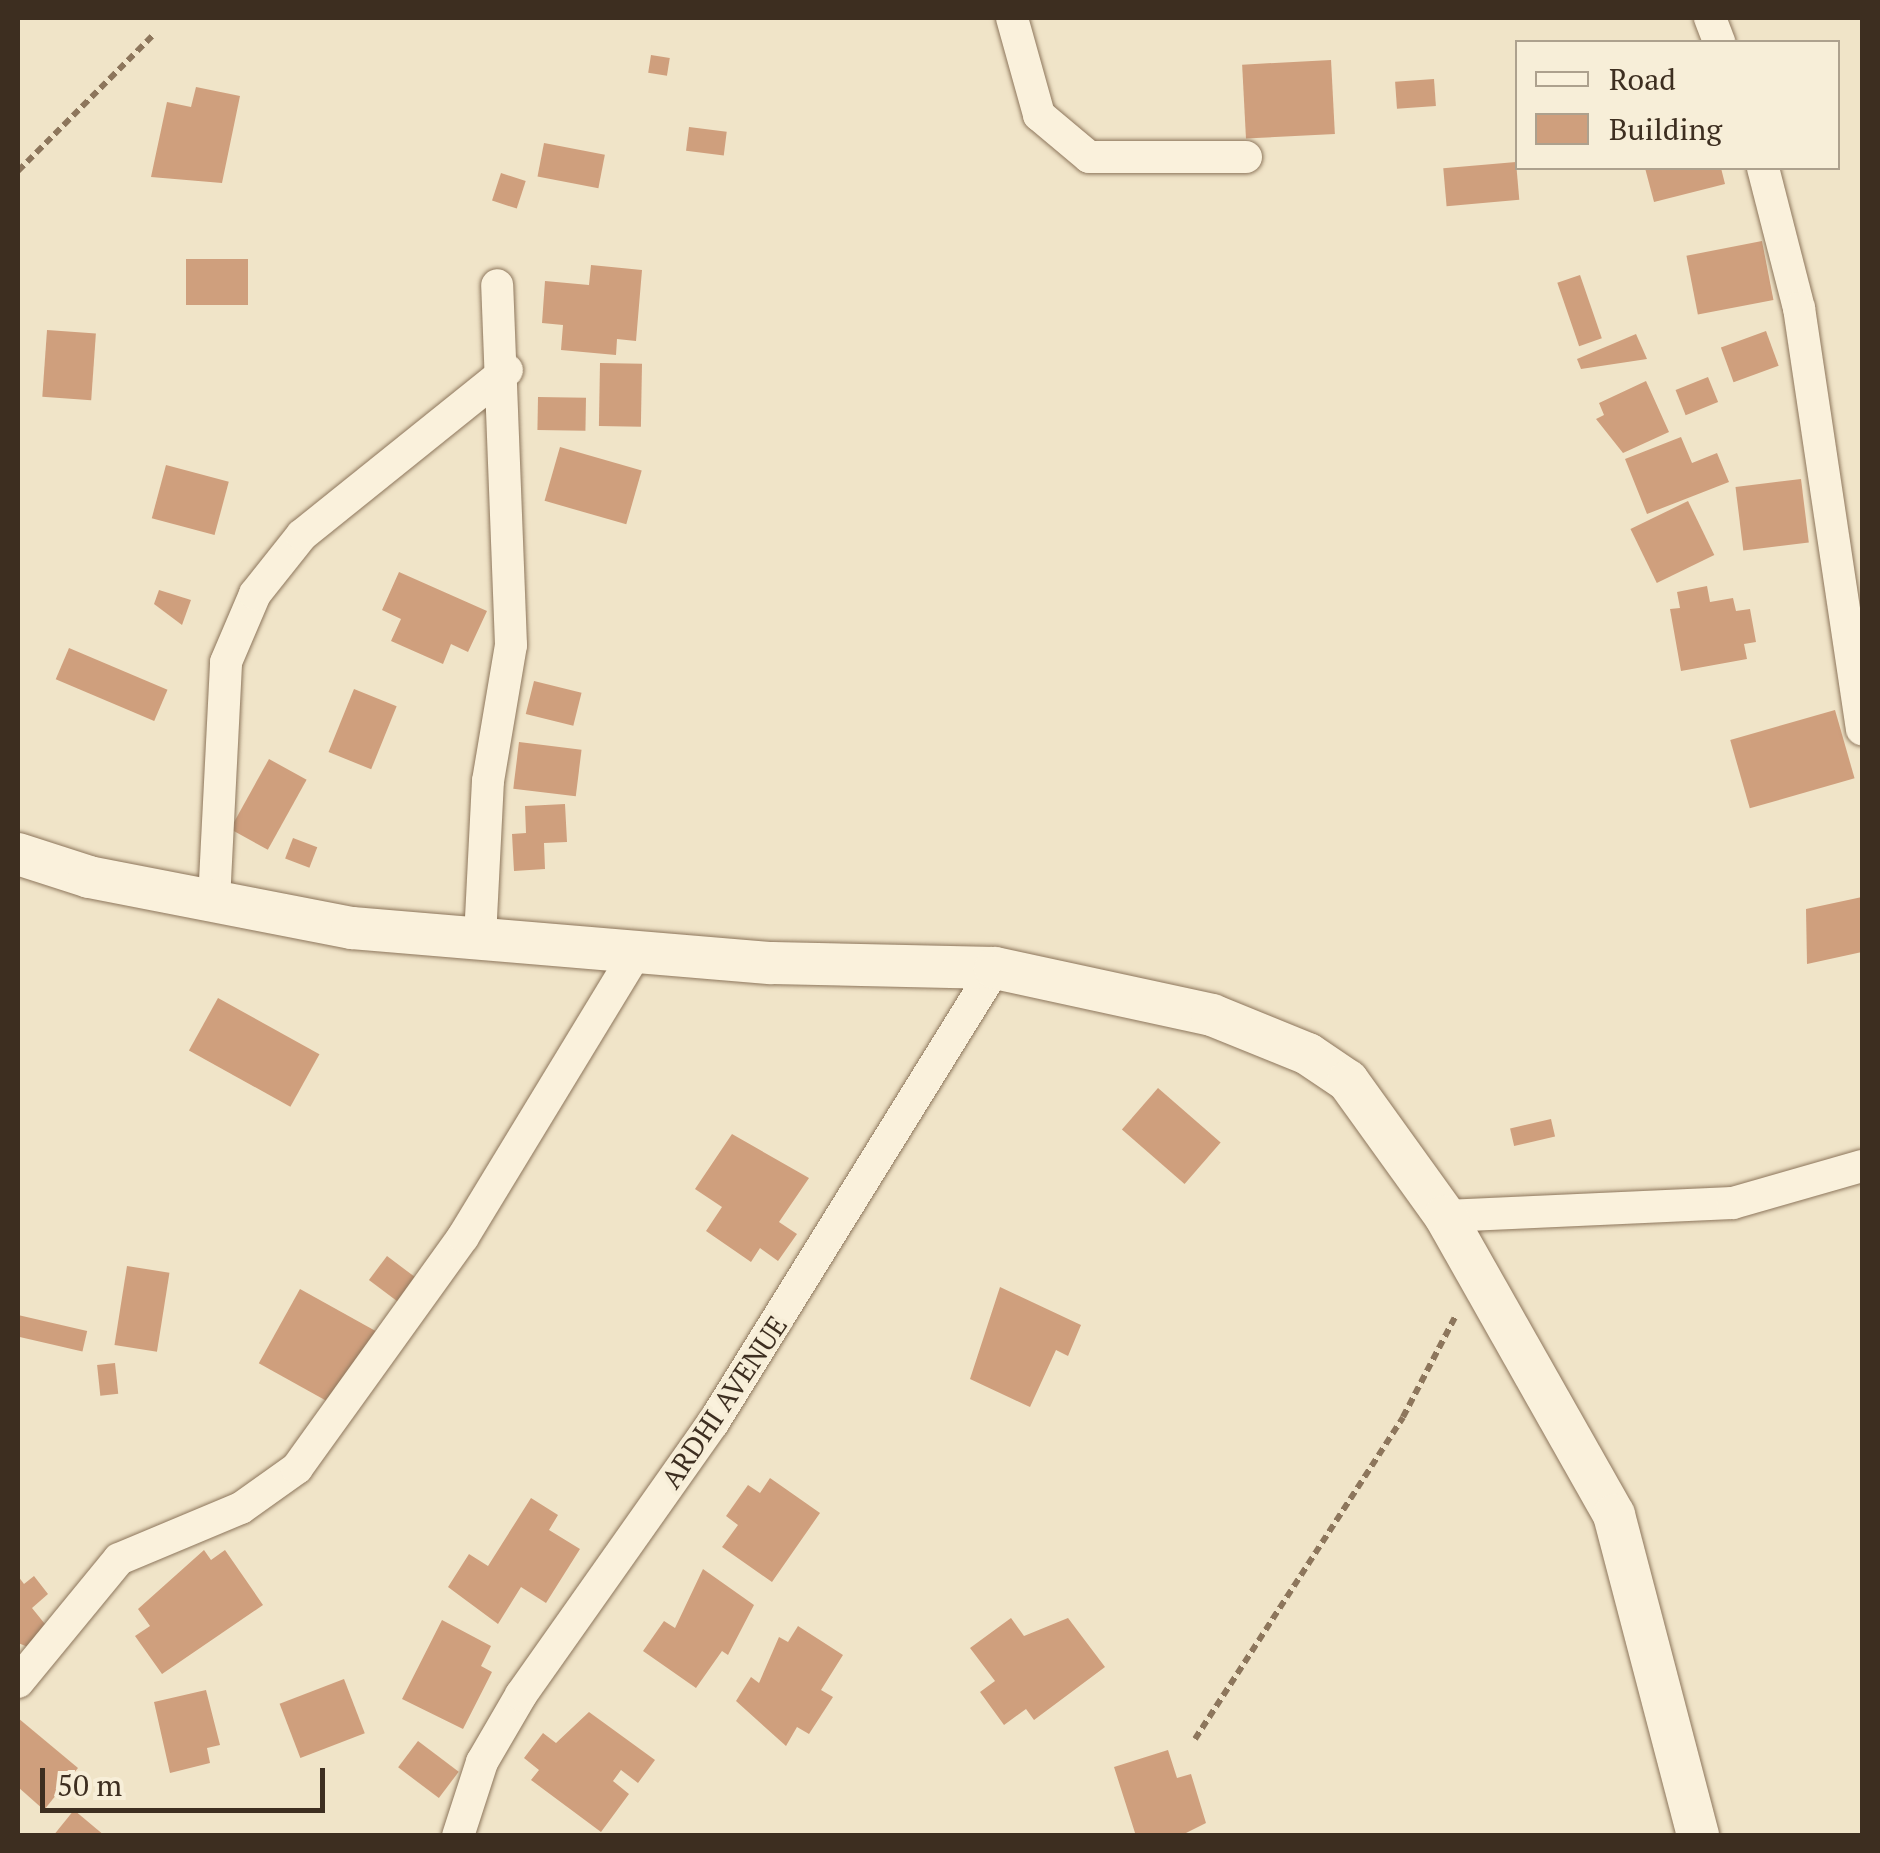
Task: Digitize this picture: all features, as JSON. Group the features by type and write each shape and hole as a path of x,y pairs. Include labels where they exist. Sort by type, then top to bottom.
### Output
{"street":[{"path":"1012,18 1039,116 1089,158 1246,156"},
{"path":"1764,170 1799,308 1862,729"},
{"path":"480,938 488,781 510,644 507,370 498,285"},
{"path":"214,901 226,662 256,594 302,535 507,370"},
{"path":"18,854 214,901 352,928 637,950 995,968 1212,1015 1308,1054 1348,1081 1480,1270 1614,1515 1698,1836"},
{"path":"18,1682 119,1559 241,1508 297,1468 463,1237 637,950"},
{"name":"ARDHI AVENUE","path":"458,1836 482,1762 521,1695 714,1422 995,968"},
{"path":"1444,1216 1733,1202 1862,1166"}],"path":[{"path":"18,171 154,34"},
{"path":"1195,1739 1403,1417 1480,1270"}],"building":[{"path":"651,55 670,58 667,76 648,73"},
{"path":"1331,60 1335,134 1246,139 1242,65"},
{"path":"1434,79 1436,106 1397,109 1395,82"},
{"path":"196,87 240,96 222,183 151,177 167,102 191,107"},
{"path":"689,127 727,132 724,155 686,151"},
{"path":"544,143 605,155 598,188 538,176"},
{"path":"1515,162 1519,200 1447,206 1443,168"},
{"path":"1646,170 1722,170 1725,184 1654,202"},
{"path":"501,173 526,181 517,209 492,201"},
{"path":"1762,241 1773,300 1698,315 1686,256"},
{"path":"186,259 248,259 248,305 186,305"},
{"path":"591,265 642,270 636,341 617,339 616,355 561,350 563,325 542,323 545,281 589,285"},
{"path":"1580,275 1602,338 1579,346 1557,283"},
{"path":"47,330 96,333 91,400 42,397"},
{"path":"1766,331 1779,366 1734,382 1721,347"},
{"path":"1636,334 1647,359 1581,369 1577,359"},
{"path":"600,363 642,364 641,427 599,426"},
{"path":"1708,377 1718,402 1686,415 1676,390"},
{"path":"1646,381 1669,432 1623,453 1596,419 1604,415 1599,403"},
{"path":"538,397 586,398 585,431 537,430"},
{"path":"1681,437 1692,463 1717,453 1729,482 1647,514 1625,459"},
{"path":"560,447 642,470 626,524 545,501"},
{"path":"166,465 229,482 215,535 152,518"},
{"path":"1801,479 1809,543 1743,551 1735,487"},
{"path":"1688,501 1714,555 1657,583 1630,529"},
{"path":"399,572 487,611 468,652 451,644 443,664 391,641 401,619 382,610"},
{"path":"1707,586 1710,602 1733,598 1736,611 1750,609 1756,642 1744,644 1747,659 1681,671 1670,609 1680,608 1677,592"},
{"path":"159,590 191,600 182,625 154,604"},
{"path":"69,648 167,690 154,721 56,679"},
{"path":"534,681 582,693 573,726 526,714"},
{"path":"354,689 397,706 371,769 329,752"},
{"path":"1835,710 1855,778 1750,808 1730,740"},
{"path":"519,742 582,750 576,796 513,789"},
{"path":"269,759 307,780 268,850 230,829"},
{"path":"565,804 567,842 544,843 545,869 514,871 512,834 526,833 525,806"},
{"path":"293,838 317,847 309,868 285,859"},
{"path":"1862,897 1862,952 1807,964 1806,909"},
{"path":"218,998 319,1054 290,1107 189,1050"},
{"path":"1158,1088 1221,1142 1185,1184 1122,1130"},
{"path":"1551,1119 1555,1137 1514,1146 1510,1128"},
{"path":"732,1134 809,1178 779,1222 797,1234 778,1261 760,1248 751,1262 706,1231 722,1207 695,1189"},
{"path":"387,1256 419,1280 401,1304 369,1280"},
{"path":"127,1266 169,1273 157,1352 114,1345"},
{"path":"1000,1287 1081,1325 1068,1356 1056,1350 1030,1407 970,1379"},
{"path":"300,1289 379,1333 338,1407 259,1363"},
{"path":"18,1315 87,1331 82,1351 18,1337"},
{"path":"115,1363 118,1394 100,1396 97,1365"},
{"path":"770,1478 820,1513 772,1582 722,1547 738,1525 726,1516 748,1485 760,1493"},
{"path":"531,1498 558,1515 549,1530 580,1549 546,1603 521,1587 498,1624 448,1587 469,1554 488,1566"},
{"path":"204,1550 211,1560 225,1550 263,1605 162,1674 135,1636 150,1626 138,1609"},
{"path":"703,1569 754,1605 728,1655 722,1651 696,1688 643,1651 664,1621 675,1628"},
{"path":"18,1576 24,1584 34,1576 48,1594 32,1608 49,1629 28,1647 18,1643"},
{"path":"1011,1618 1024,1636 1068,1618 1105,1667 1034,1720 1026,1709 1004,1725 980,1692 995,1681 970,1648"},
{"path":"442,1620 491,1646 481,1666 492,1672 463,1729 402,1699"},
{"path":"798,1626 843,1655 821,1690 833,1697 809,1734 797,1727 786,1746 736,1701 751,1677 759,1683 779,1637 788,1642"},
{"path":"344,1679 365,1733 300,1758 280,1704"},
{"path":"206,1690 220,1745 207,1748 210,1763 170,1773 154,1702"},
{"path":"589,1712 655,1760 638,1783 621,1770 613,1781 629,1794 601,1832 531,1780 539,1770 524,1758 543,1733 556,1743"},
{"path":"18,1718 78,1768 44,1810 18,1787"},
{"path":"418,1741 459,1772 439,1798 398,1767"},
{"path":"1168,1750 1177,1778 1191,1774 1206,1823 1180,1836 1136,1836 1114,1767"},
{"path":"74,1810 105,1836 53,1836"}]}
